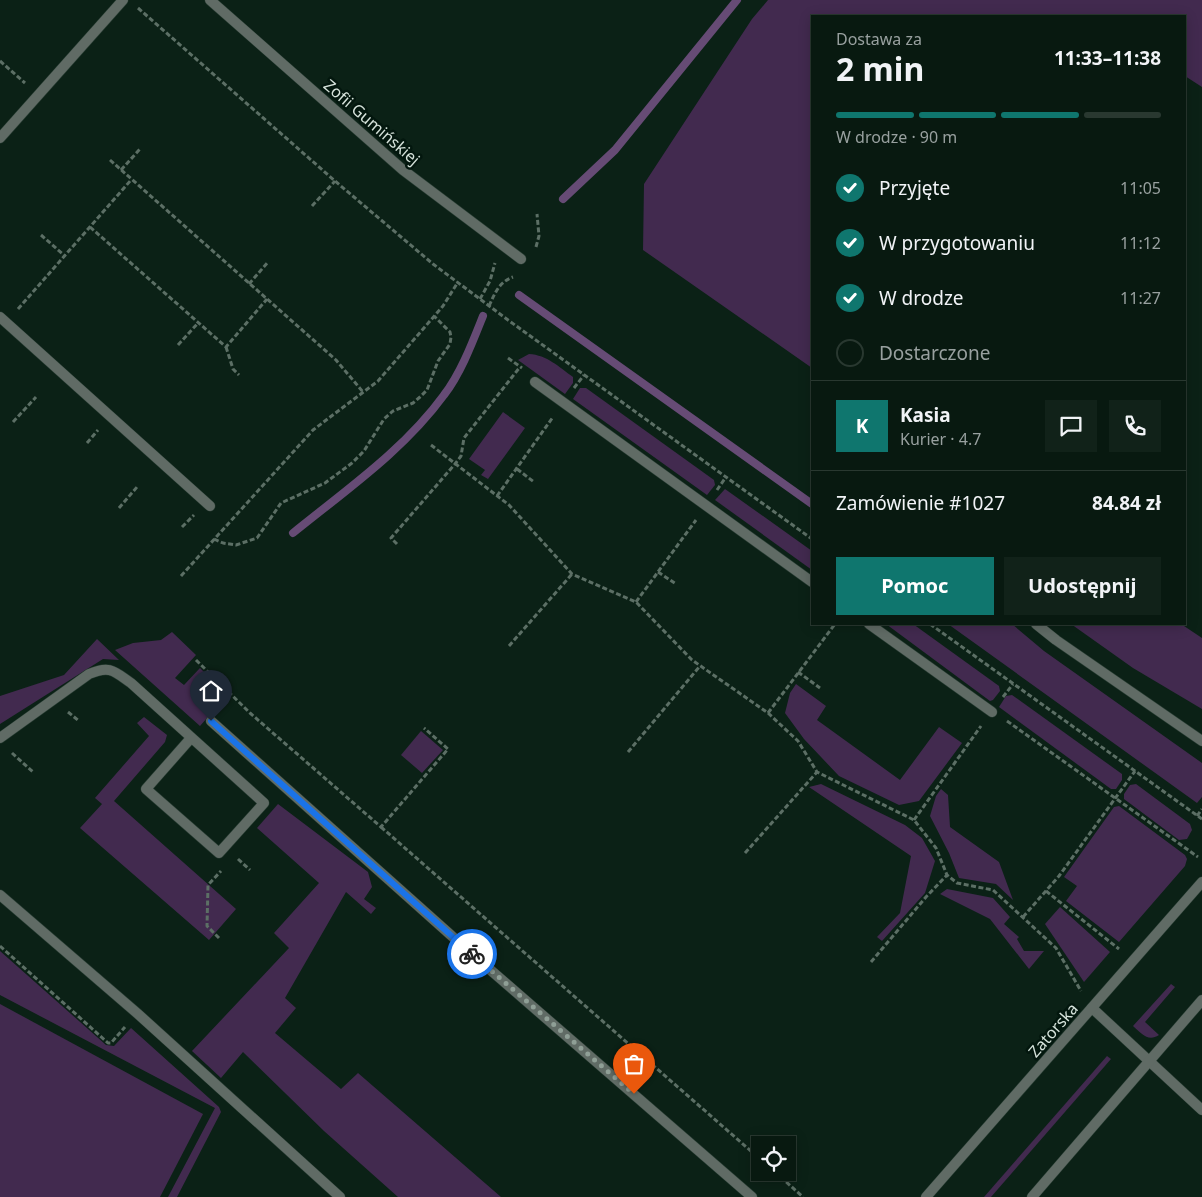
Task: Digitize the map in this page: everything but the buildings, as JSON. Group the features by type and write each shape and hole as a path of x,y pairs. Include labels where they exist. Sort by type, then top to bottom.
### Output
{"street":[{"path":"0,138 124,0"},
{"name":"Zofii Gumińskiej","path":"210,0 403,170 521,259"},
{"path":"0,317 210,506"},
{"path":"535,382 811,581"},
{"path":"871,625 992,712"},
{"path":"1037,625 1202,742"},
{"path":"3,743 88,674 101,669 111,670 131,683 264,803 219,853 146,789 191,738"},
{"path":"211,721 472,954 752,1197"},
{"name":"Zatorska","path":"926,1197 1202,882"},
{"path":"0,895 138,1014 340,1197"},
{"path":"1032,1197 1202,1000"},
{"path":"1092,1008 1202,1110"}],"path":[{"path":"134,4 433,264 811,538"},
{"path":"0,62 38,96"},
{"path":"121,170 140,148"},
{"path":"110,160 336,360 363,392"},
{"path":"18,308 131,180"},
{"path":"312,206 335,180"},
{"path":"90,227 226,347 233,370 239,375"},
{"path":"41,235 65,256"},
{"path":"480,299 490,280 500,243"},
{"path":"249,284 268,262"},
{"path":"181,576 313,430 378,381 443,306 458,282"},
{"path":"226,347 266,299"},
{"path":"214,539 236,545 257,538 281,503 325,483 352,463 364,452 384,419 393,411 413,403 427,390 438,361 450,344 451,337 450,332 434,316"},
{"path":"178,345 198,322"},
{"path":"397,544 391,538 455,464 461,456 464,438 520,367"},
{"path":"13,422 36,397"},
{"path":"497,496 556,413"},
{"path":"431,445 509,505 572,574 636,602 692,660 768,713 798,741 817,772 914,820 936,848 947,875 957,882 993,890 1056,948 1081,991"},
{"path":"516,469 534,482"},
{"path":"119,508 137,487"},
{"path":"636,602 693,523"},
{"path":"658,572 676,584"},
{"path":"509,646 572,574"},
{"path":"768,713 834,625"},
{"path":"931,625 1202,819"},
{"path":"196,660 250,713 751,1152"},
{"path":"628,752 700,666"},
{"path":"798,672 820,688"},
{"path":"64,708 79,721"},
{"path":"992,712 1198,857"},
{"path":"914,820 983,724"},
{"path":"381,827 448,749 424,728"},
{"path":"3,743 33,772"},
{"path":"1023,917 1059,876 1135,771"},
{"path":"745,854 817,772"},
{"path":"1198,816 1202,809"},
{"path":"220,938 207,926 208,885 222,871"},
{"path":"871,962 947,875"},
{"path":"1046,891 1119,949"},
{"path":"0,946 108,1043 111,1043 138,1014"},
{"path":"785,1181 804,1197"}],"shaded area":[{"path":"768,0 1202,0 1202,87 1186,77 1186,15 811,15 811,367 643,250 644,184 752,19"},
{"path":"529,354 547,359 573,377 573,383 565,394 518,360"},
{"path":"580,388 586,388 714,480 715,485 707,495 573,399"},
{"path":"503,412 525,428 488,479 481,475 485,470 469,459"},
{"path":"725,489 811,550 811,569 715,500"},
{"path":"887,625 914,625 999,686 1000,691 990,701"},
{"path":"949,625 1013,625 1044,651 1202,763 1202,797 1197,803"},
{"path":"1072,625 1182,625 1202,638 1202,709 1133,668"},
{"path":"172,632 196,655 175,678 184,685 200,668 227,695 200,726 115,650 133,643 161,640"},
{"path":"97,639 119,660 103,659 0,724 0,696 64,675"},
{"path":"796,684 826,706 817,720 900,780 939,727 962,743 919,801 899,805 839,776 804,739 785,713 790,693"},
{"path":"1012,695 1122,774 1122,780 1116,789 1111,789 999,707 1006,696"},
{"path":"144,717 167,735 165,742 114,801 236,909 209,940 80,828 102,804 95,798 149,736 137,723"},
{"path":"421,731 443,750 422,773 401,755"},
{"path":"821,784 905,825 922,838 935,861 925,893 882,941 877,937 900,913 911,856 809,787"},
{"path":"1136,784 1190,824 1192,830 1187,839 1179,840 1124,799 1124,794 1130,785"},
{"path":"941,789 948,795 950,827 999,862 1013,900 996,884 959,878 949,853 930,816 936,796"},
{"path":"278,804 368,872 372,887 364,899 376,908 371,914 346,892 285,998 296,1008 275,1033 341,1089 358,1073 501,1197 398,1197 324,1131 243,1052 221,1078 192,1051 289,948 274,933 319,883 257,828"},
{"path":"1119,806 1185,855 1187,859 1185,866 1119,942 1066,901 1077,886 1064,877 1114,807"},
{"path":"947,889 993,898 1010,917 1004,924 1019,937 1017,939 1024,951 1044,951 1029,969 990,919 940,894"},
{"path":"1060,907 1110,952 1084,982 1045,924"},
{"path":"0,951 106,1045 114,1046 131,1028 219,1107 221,1112 177,1197 168,1197 215,1108 0,995"},
{"path":"1171,984 1175,987 1145,1022 1159,1035 1152,1038 1145,1036 1133,1026"},
{"path":"0,1004 203,1114 160,1197 0,1197"},
{"path":"1107,1056 1111,1059 991,1197 984,1197"}],"waterway":[{"path":"563,199 615,150 737,0"},
{"path":"519,295 811,503"},
{"path":"293,533 354,485 393,451 428,415 456,377 483,316"}],"way so far":[{"path":"472,954 634,1094"}],"route":[{"path":"211,721 472,954"}]}
